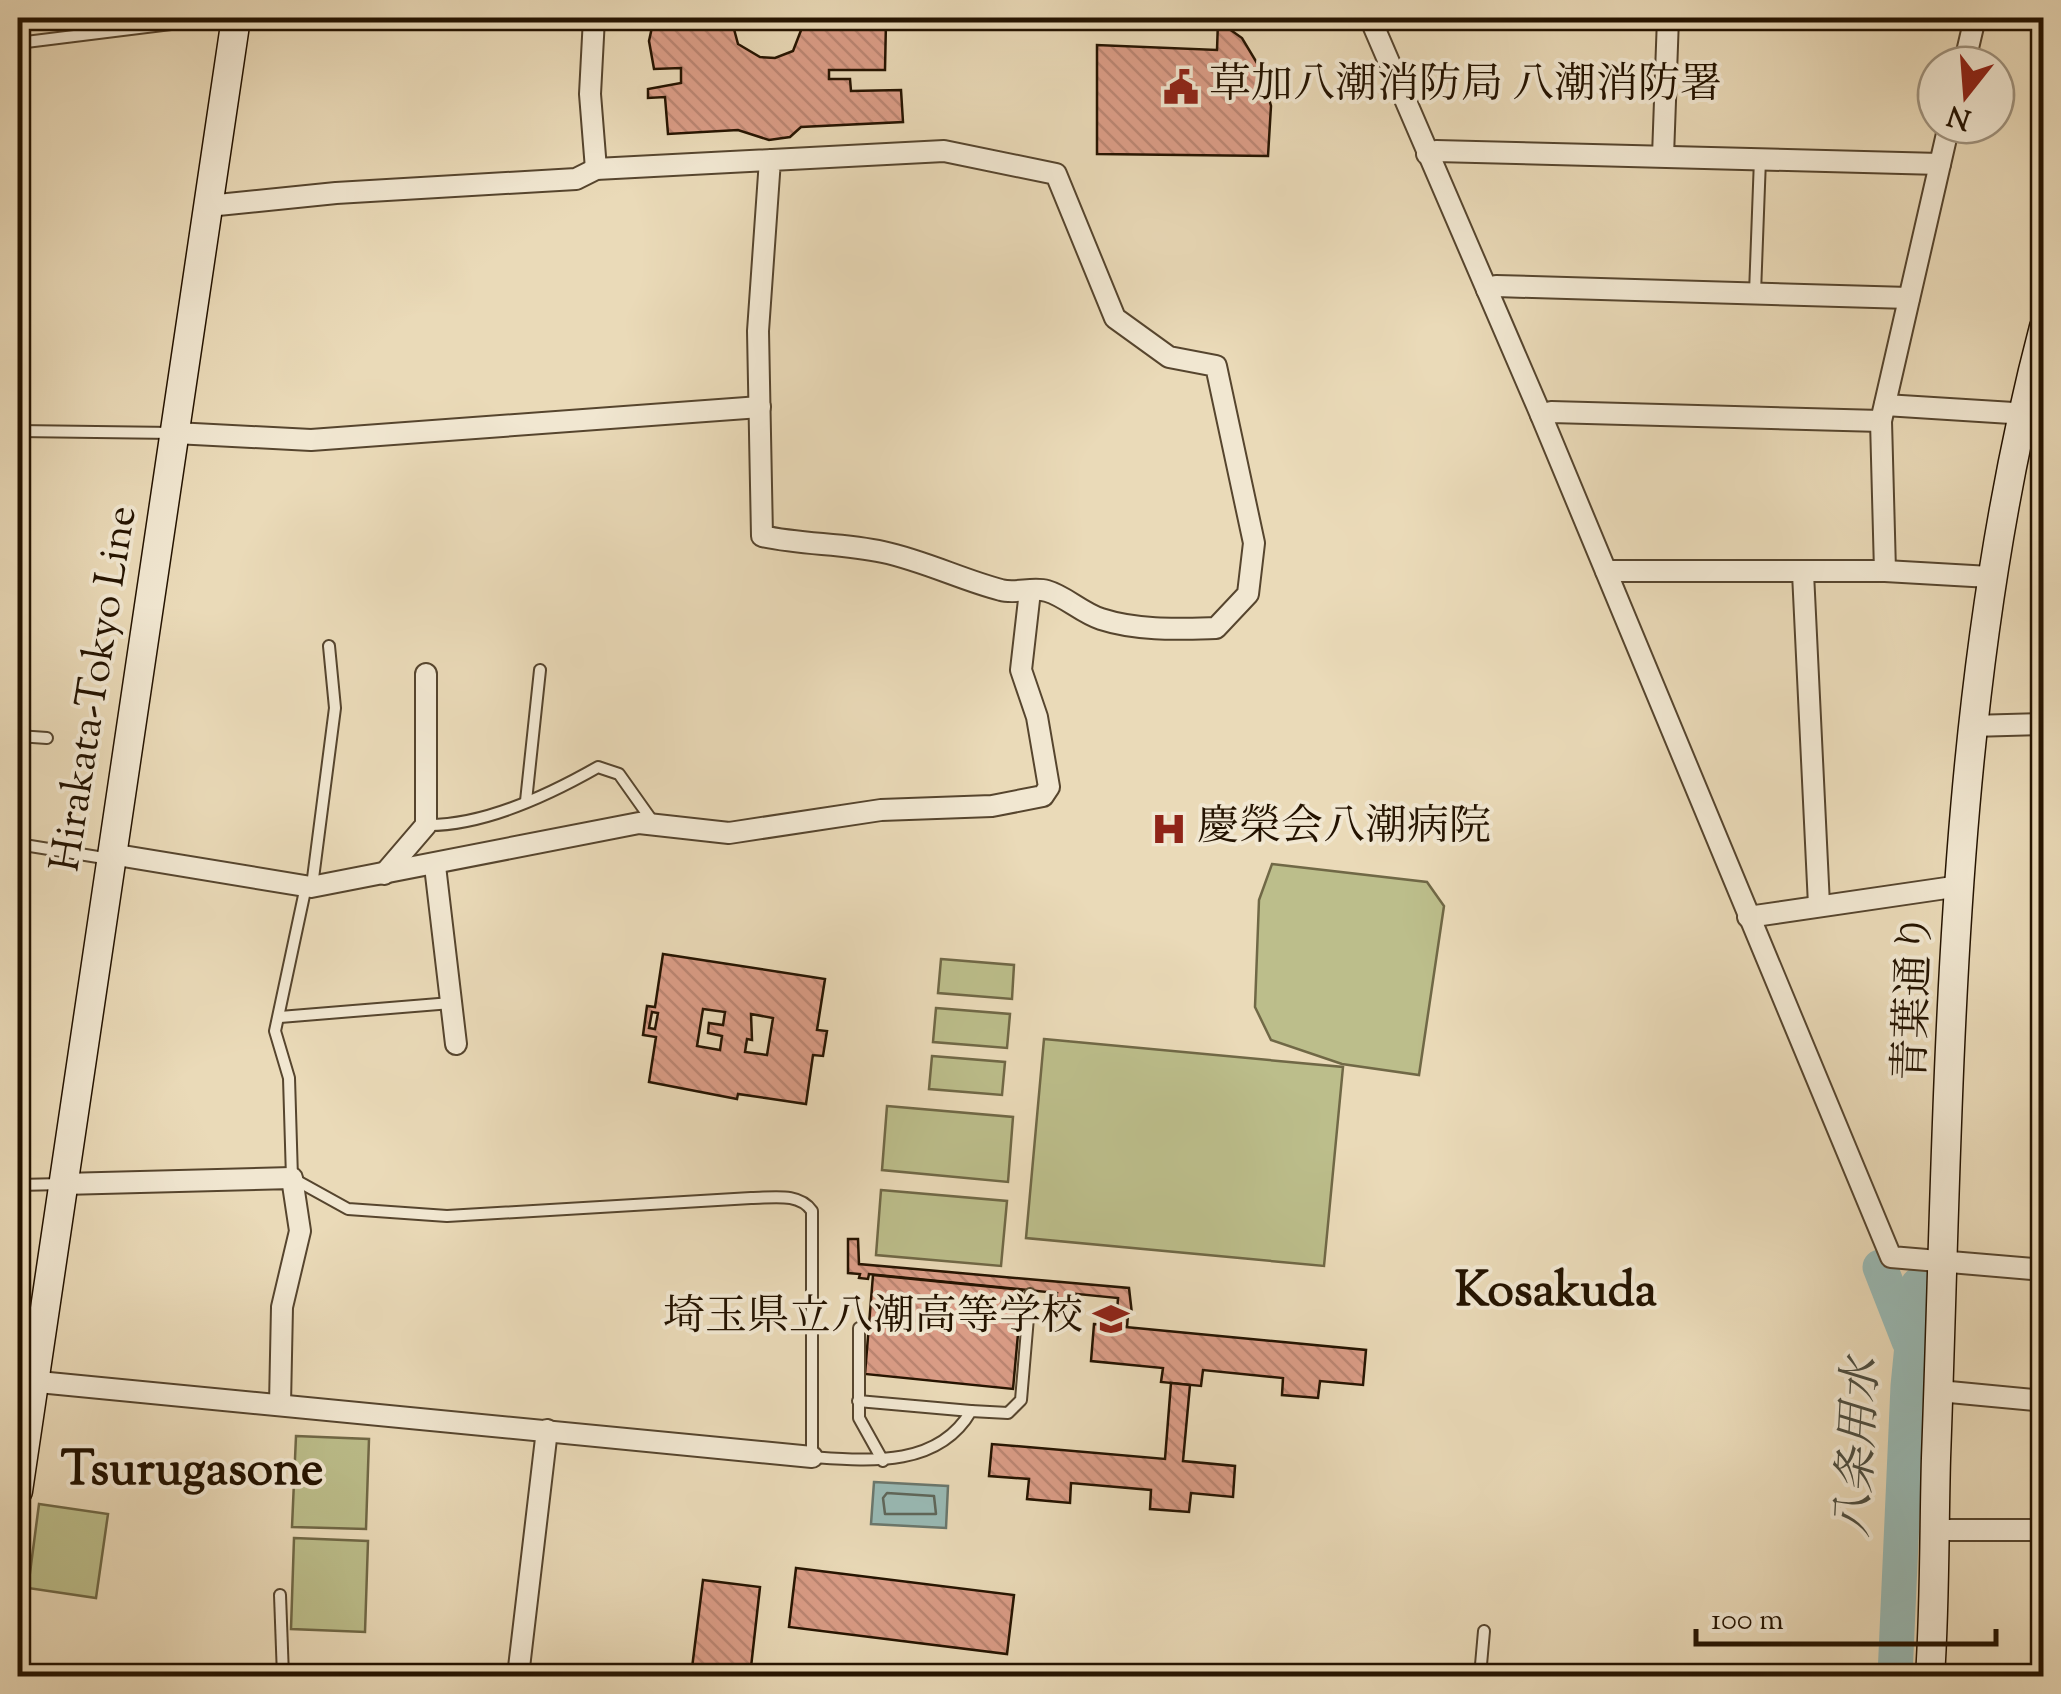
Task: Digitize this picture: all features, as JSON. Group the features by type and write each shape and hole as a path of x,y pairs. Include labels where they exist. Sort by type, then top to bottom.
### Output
{"main road":[{"name":"Hirakata-Tokyo Line","path":"18,1492 25,1381 64,1184 236,18"},
{"name":"青葉通り","path":"1930,1676 1960,886 1971,726 1990,578 2032,415 2044,327"}],"street":[{"path":"594,18 590,94 596,169"},
{"path":"1370,18 1542,415 1891,1257 2044,1270"},
{"path":"1663,156 1668,18"},
{"path":"1969,45 1975,18"},
{"path":"1885,571 1883,413 1945,145"},
{"path":"208,206 336,193 576,179 596,169 770,160 944,151 1056,174 1115,318 1169,357 1216,366 1254,543 1248,594 1216,628 1159,629 1106,620 1074,609 1048,591 1003,591 954,571 880,551 830,543 804,546 762,536 758,331 770,160"},
{"path":"1428,154 1436,151 1940,164"},
{"path":"1486,290 1496,286 1909,298"},
{"path":"175,433 311,440 760,407"},
{"path":"1542,415 2032,415"},
{"path":"1606,571 1885,571 1990,578"},
{"path":"1803,573 1818,905"},
{"path":"111,857 309,887 435,866 638,823 728,833 882,810 992,806 1043,796 1050,787 1037,717 1021,670 1030,591"},
{"path":"384,874 426,824 426,674"},
{"path":"1971,726 2044,724"},
{"path":"435,866 456,1044"},
{"path":"1748,917 1960,886"},
{"path":"64,1184 292,1178 300,1232 282,1307 280,1404"},
{"path":"25,1381 812,1456"},
{"path":"1939,1391 2044,1401"},
{"path":"518,1676 547,1430"},
{"path":"1935,1530 2044,1530"}],"lane":[{"path":"18,43 179,23"},
{"path":"1755,293 1760,159"},
{"path":"18,432 175,433"},
{"path":"329,646 335,708 309,887 275,1031 288,1078 292,1178 348,1209 447,1216 795,1198 807,1203 812,1211 812,1456 884,1461 923,1452 962,1426 971,1411"},
{"path":"526,801 540,670"},
{"path":"18,736 47,738"},
{"path":"426,824 464,821 526,801 598,767 619,774 654,825"},
{"path":"18,844 111,857"},
{"path":"280,1017 452,1003"},
{"path":"18,1185 64,1184"},
{"path":"858,1401 1008,1413 1021,1400 1030,1294"},
{"path":"858,1328 858,1418 884,1461"},
{"path":"280,1595 283,1676"},
{"path":"1480,1676 1484,1632"}],"green space":[{"path":"1272,864 1427,882 1444,906 1419,1075 1342,1064 1271,1040 1255,1007 1259,900"},
{"path":"941,959 1014,965 1012,999 938,993"},
{"path":"936,1008 1010,1014 1007,1048 933,1042"},
{"path":"1044,1039 1343,1067 1324,1266 1026,1238"},
{"path":"932,1056 1005,1062 1002,1095 929,1089"},
{"path":"887,1106 1013,1117 1008,1182 882,1170"},
{"path":"881,1190 1007,1201 1001,1266 876,1255"},
{"path":"296,1436 369,1439 366,1529 292,1527"},
{"path":"39,1504 108,1514 96,1598 28,1588"},
{"path":"294,1538 368,1541 365,1632 291,1629"}],"water":[{"path":"874,1482 948,1486 946,1528 871,1524"}],"building":[{"path":"654,18 731,18 738,44 760,57 775,58 793,51 805,20 886,21 885,70 829,70 829,79 850,79 851,91 901,90 903,122 801,127 790,137 769,140 738,130 668,134 665,97 648,98 648,89 681,83 681,68 654,69 649,41"},
{"name":"草加八潮消防局 八潮消防署","path":"1218,21 1242,38 1260,68 1271,106 1268,156 1097,154 1097,45 1217,50"},
{"path":"663,954 825,979 817,1030 827,1031 823,1056 813,1055 806,1104 738,1094 737,1099 649,1082 656,1037 643,1035 647,1006 655,1007","holes":["703,1009 725,1012 723,1025 709,1023 708,1033 722,1036 720,1050 697,1046","652,1012 658,1013 655,1029 649,1028","751,1014 773,1018 767,1055 745,1052 747,1039 752,1040"]},
{"path":"848,1239 858,1239 859,1264 1129,1288 1132,1314 1128,1315 1127,1327 1116,1326 1118,1298 1068,1293 1067,1299 1056,1298 1057,1293 869,1274 868,1279 859,1278 860,1274 848,1273"},
{"path":"873,1275 1022,1290 1013,1389 865,1374"},
{"path":"1094,1324 1366,1350 1363,1385 1320,1381 1318,1398 1282,1395 1283,1378 1203,1370 1201,1386 1161,1382 1163,1368 1091,1361"},
{"path":"1171,1383 1190,1385 1183,1461 1235,1466 1233,1497 1191,1493 1189,1512 1150,1509 1151,1490 1071,1483 1070,1503 1027,1499 1029,1479 989,1476 992,1444 1165,1459"},
{"path":"796,1568 1014,1595 1007,1654 789,1627"},
{"path":"703,1580 760,1587 750,1676 691,1676"}],"waterway":[{"path":"1880,1267 1909,1341"},
{"name":"八条用水","path":"1895,1676 1908,1386 1918,1285"}],"place":[{"name":"草加八潮消防局 八潮消防署","path":"1181,87"},
{"name":"慶榮会八潮病院","path":"1169,829"},
{"name":"埼玉県立八潮高等学校","path":"1111,1319"}],"district":[{"name":"Kosakuda","path":"1556,1293"},
{"name":"Tsurugasone","path":"192,1472"}]}
